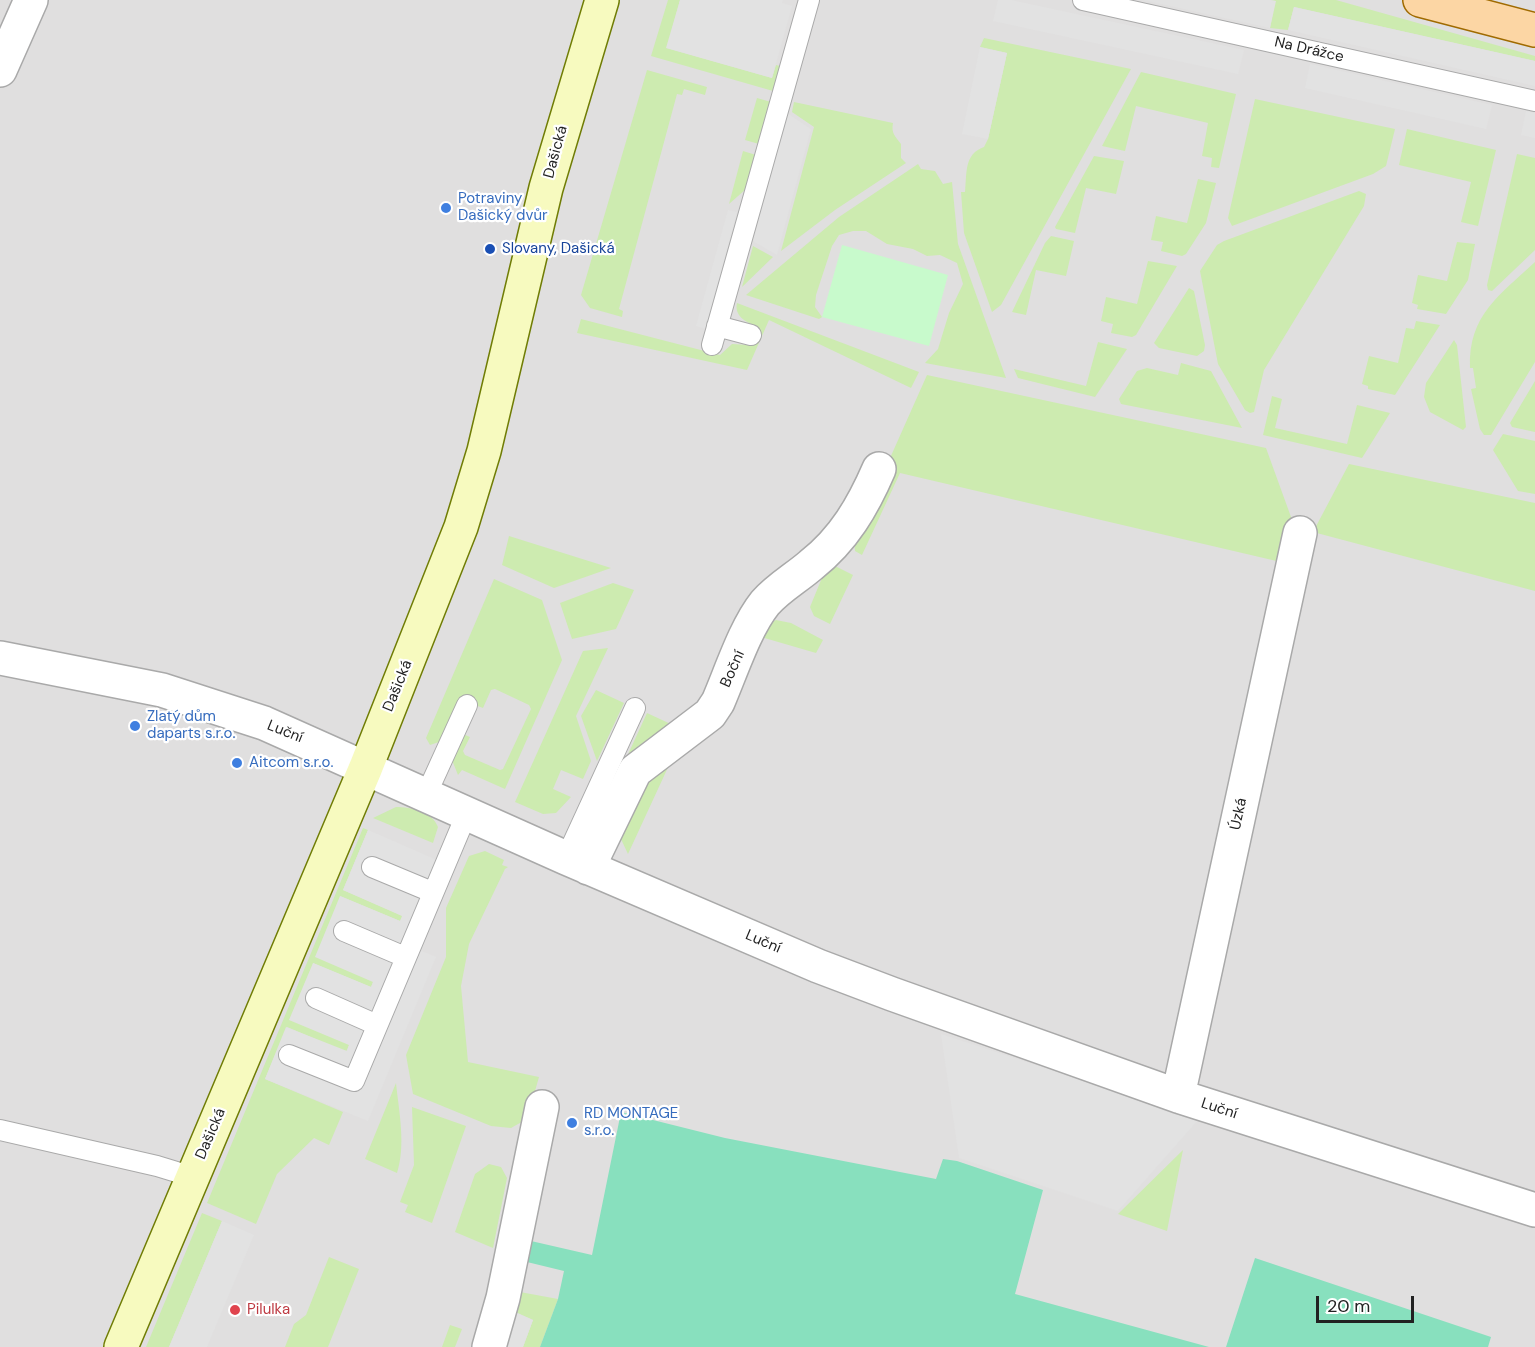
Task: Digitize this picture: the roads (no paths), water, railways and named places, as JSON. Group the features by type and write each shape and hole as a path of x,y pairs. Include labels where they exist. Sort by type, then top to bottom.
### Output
{"main road":[{"name":"Dašická","path":"120,1347 366,767 435,598 473,490 546,188 572,93 602,0"},
{"path":"1420,0 1535,30"}],"street":[{"path":"0,70 31,0"},
{"name":"Boční","path":"577,863 635,771 710,714 718,702 756,617 765,604 813,564 845,531 864,503 879,469"},
{"name":"Úzká","path":"1178,1096 1300,533"},
{"name":"Luční","path":"0,658 162,690 264,723 577,863 828,970 1178,1096 1535,1210"},
{"path":"489,1347 503,1298 542,1107"}],"lane":[{"path":"751,336 714,336 809,0"},
{"name":"Na Drážce","path":"1083,0 1535,101"},
{"path":"426,795 467,705"},
{"path":"577,863 635,708"},
{"path":"290,1055 354,1081 466,813"},
{"path":"372,867 432,892"},
{"path":"344,931 405,957"},
{"path":"316,998 377,1025"},
{"path":"0,1130 158,1166 193,1177"}],"place":[{"name":"Potraviny Dašický dvůr","path":"446,208"},
{"name":"Slovany, Dašická","path":"490,249"},
{"name":"Zlatý dům daparts s.r.o.","path":"135,726"},
{"name":"Aitcom s.r.o.","path":"237,763"},
{"name":"RD MONTAGE s.r.o.","path":"572,1123"},
{"name":"Pilulka","path":"235,1310"}]}
